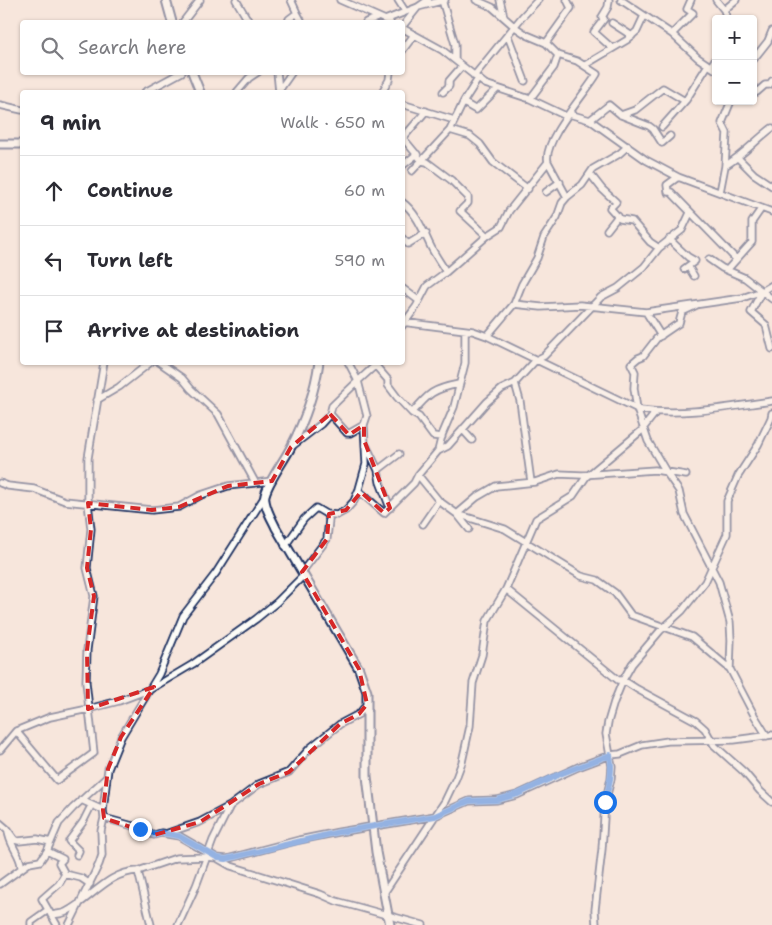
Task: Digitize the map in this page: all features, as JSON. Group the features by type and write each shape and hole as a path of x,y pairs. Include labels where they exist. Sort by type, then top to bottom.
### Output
{"street":[{"path":"162,0 168,9"},
{"path":"166,0 171,20"},
{"path":"185,20 200,0"},
{"path":"236,0 248,20"},
{"path":"291,0 301,20"},
{"path":"340,0 384,20"},
{"path":"398,0 405,11"},
{"path":"405,24 418,7 428,0"},
{"path":"390,20 405,11 443,0 454,44 455,59"},
{"path":"476,0 492,8 515,27 546,44 558,55 585,65 596,74 566,116 547,157 567,197"},
{"path":"500,0 504,17"},
{"path":"412,171 450,130 476,78 522,17 538,0"},
{"path":"546,44 571,8 567,0"},
{"path":"608,0 608,7 602,16 604,19 594,32 612,48"},
{"path":"621,0 672,34 711,67 662,127"},
{"path":"672,34 694,13 687,9 690,0"},
{"path":"716,0 726,15"},
{"path":"724,10 736,0"},
{"path":"289,20 297,13"},
{"path":"585,65 632,36 638,31 644,16"},
{"path":"372,20 377,18"},
{"path":"612,23 632,36"},
{"path":"405,30 442,50 476,78 497,89 530,99 566,116 569,114 590,120 646,160 678,177 772,212"},
{"path":"757,55 768,41 772,31"},
{"path":"405,47 414,35"},
{"path":"508,36 525,81"},
{"path":"530,99 554,67 558,55"},
{"path":"444,92 449,86 449,81 462,66"},
{"path":"149,90 176,75"},
{"path":"193,75 199,90"},
{"path":"239,90 254,75"},
{"path":"277,75 279,90"},
{"path":"280,90 290,75"},
{"path":"383,90 390,75"},
{"path":"757,92 765,85 771,84"},
{"path":"620,115 635,110 663,88 685,101"},
{"path":"464,102 476,110 497,89"},
{"path":"0,105 20,110"},
{"path":"405,105 454,120"},
{"path":"590,120 609,105 620,115 649,126 662,143 670,136"},
{"path":"720,192 727,133 722,123 729,105"},
{"path":"405,136 426,111"},
{"path":"724,166 746,152 753,143 772,128"},
{"path":"450,130 470,136 480,144 492,162 528,189"},
{"path":"405,140 422,161 427,162 451,180 468,197 468,203 460,211 487,236"},
{"path":"0,144 20,144"},
{"path":"488,336 514,304 522,284 537,258 544,238 558,217 562,203 582,185 591,175 593,169 619,154 628,146"},
{"path":"405,164 417,154"},
{"path":"738,158 754,174 772,186"},
{"path":"405,321 416,307 427,286 501,226 508,211 528,189 548,162"},
{"path":"591,175 616,202 610,208 620,219 632,220 650,242 659,248"},
{"path":"678,177 667,185 668,192 672,192 736,259"},
{"path":"546,192 560,182"},
{"path":"405,204 409,207 426,233 430,246 446,272"},
{"path":"727,270 752,242 752,222 761,209"},
{"path":"359,491 384,513 390,508 414,483 418,475 438,451 448,446 487,402 502,389 515,383 601,297 618,288 644,266 659,248 682,230 690,213"},
{"path":"607,230 618,216"},
{"path":"405,240 408,244 426,233"},
{"path":"669,239 688,257 695,260 686,268 694,276"},
{"path":"709,259 745,278 772,299"},
{"path":"514,304 541,307 565,305 594,306 646,312 742,298 762,291 772,285"},
{"path":"405,290 418,300"},
{"path":"762,291 751,312 766,325 772,349"},
{"path":"697,304 682,312 679,323 661,336 643,356 631,364 635,372 634,388 638,409 648,441 679,491 684,514 719,582 730,622 732,640 730,669"},
{"path":"646,312 661,336"},
{"path":"405,323 466,331 488,336 638,409 656,412 698,411 772,402"},
{"path":"438,451 451,414 465,363 466,331"},
{"path":"16,731 57,780 94,752 86,682 87,650 94,596 87,568 91,529 88,503 88,458 103,365"},
{"path":"97,400 120,387 146,365"},
{"path":"163,365 182,378 218,414 255,482"},
{"path":"69,925 78,904 90,884 102,854 101,831 104,818 102,810 108,769 121,737 151,689 183,616 216,572 265,496 291,447 309,404 318,365"},
{"path":"285,546 304,519 316,508 326,514 337,515 346,510 354,501 359,491 366,464 364,425 367,416 358,381 350,365"},
{"path":"291,447 316,429 330,414 332,406 376,365"},
{"path":"378,365 397,398 412,413 419,417 434,436 442,437"},
{"path":"515,383 520,401 531,482"},
{"path":"412,413 429,394 441,388 459,384"},
{"path":"384,893 451,790 462,762 470,726 472,683 482,655 487,620 506,589 536,519 573,496 588,475 644,427 656,412"},
{"path":"596,925 595,910 605,802 612,766 606,734 608,722 623,680 632,664 665,626 682,611 706,582 727,534 727,501 738,476 758,445 772,413"},
{"path":"330,414 350,434 364,425"},
{"path":"462,429 472,440"},
{"path":"364,440 378,470 380,482 390,508"},
{"path":"378,470 399,454"},
{"path":"457,514 477,497 496,486 531,482 558,474 588,475 655,470 686,475"},
{"path":"418,475 440,501 457,514 469,529"},
{"path":"0,483 34,489 65,501 152,510 179,507 201,495 228,486 272,481"},
{"path":"265,496 268,511 285,546 359,669 367,692 367,776 373,826 390,925"},
{"path":"423,524 440,501"},
{"path":"0,750 16,731 50,716 119,701 151,689 193,664 256,619 277,602 303,574 327,539 329,519 326,514"},
{"path":"457,514 505,529 581,576 597,580 615,593 631,615 692,637 730,669 754,715 769,736"},
{"path":"506,589 618,680 623,680 696,721 705,729 714,745 744,772 772,802"},
{"path":"166,834 200,822 230,806 259,784 289,772 310,748 340,724 359,714 367,704"},
{"path":"104,818 133,826 154,835 179,836 208,855 226,859 299,840 435,816 469,801 497,800 518,794 560,774 610,755 620,754 642,745 668,741 769,736"},
{"path":"0,884 29,863 40,861 47,851 59,823 107,776"},
{"path":"81,800 102,810"},
{"path":"76,855 79,850 68,841 83,822 91,806"},
{"path":"178,925 230,806"},
{"path":"0,823 19,842 37,839 51,842"},
{"path":"7,829 8,840 22,863 22,869"},
{"path":"47,851 63,859 59,863 65,874 81,878 90,884"},
{"path":"31,925 31,922 49,912 65,912 78,904 103,883 130,871 176,858 208,855"},
{"path":"218,858 231,866 320,894 336,901 423,925"},
{"path":"138,870 151,925"},
{"path":"57,925 42,899 59,884 65,874"}],"highlighted area":[{"path":"330,414 349,435 364,425 364,440 390,508 384,513 361,492 346,510 329,514 327,539 302,572 359,669 367,704 359,714 340,724 289,772 259,784 200,822 154,835 104,818 103,810 108,769 121,737 154,687 88,709 87,650 94,596 87,568 91,529 88,503 152,510 179,507 228,486 272,481 291,447"}],"route":[{"path":"140,829 154,835 161,833 179,836 218,858 226,859 299,840 435,816 469,801 497,800 518,794 560,774 610,755 612,766 611,779 605,802"}]}
